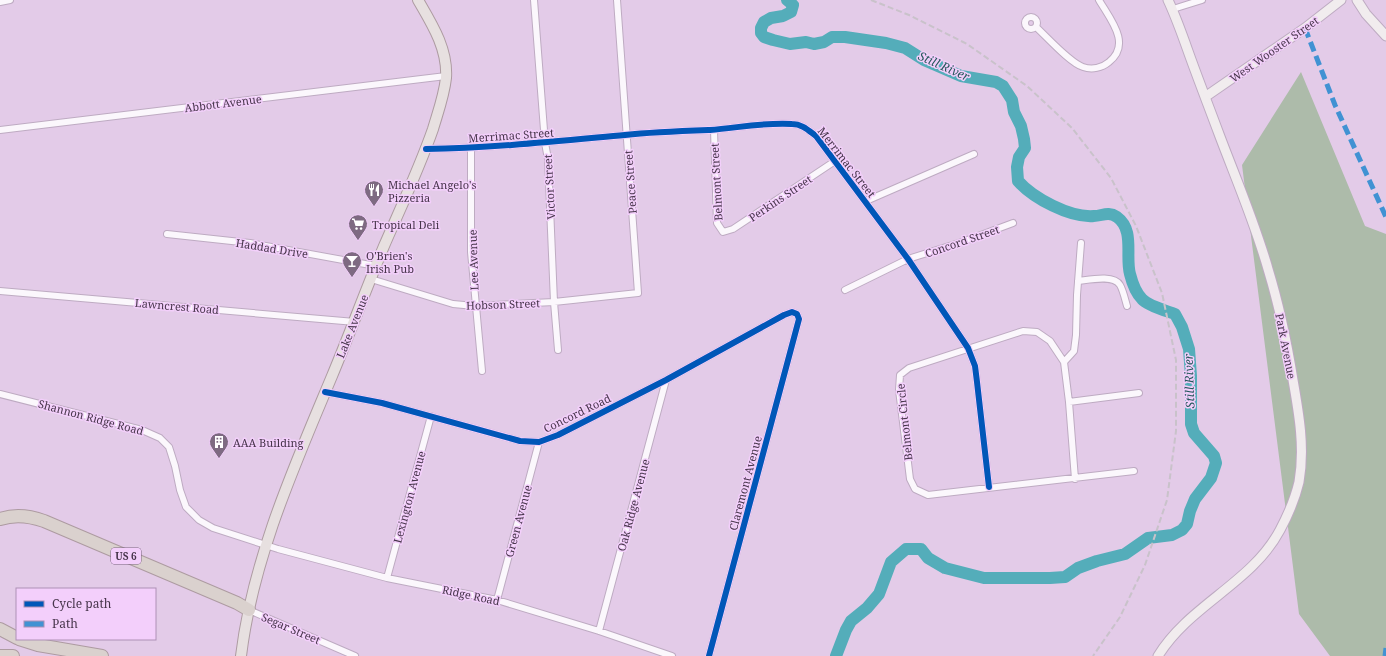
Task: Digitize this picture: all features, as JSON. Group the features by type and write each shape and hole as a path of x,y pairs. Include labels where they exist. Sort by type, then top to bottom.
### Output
{"highway":[{"name":"US 6","path":"0,519 14,516 25,516 44,521 238,603 248,610"},
{"path":"0,527 14,523 24,523 42,527 234,609 239,611 248,610"},
{"path":"0,629 16,638"},
{"path":"21,640 38,645 102,656"},
{"path":"0,656 13,656"}],"main road":[{"name":"Lake Avenue","path":"242,656 248,610 266,545 290,476 355,322 376,266 426,149 444,94 446,76 444,51 434,27 418,0"},
{"name":"Park Avenue","path":"1158,656 1172,636 1184,624 1199,610 1242,576 1268,549 1279,532 1290,510 1299,483 1302,449 1300,418 1275,293 1259,242 1173,9 1168,0"},
{"name":"West Wooster Street","path":"1205,97 1305,28 1341,0"},
{"path":"1357,0 1366,14 1386,36"}],"street":[{"path":"0,2 10,0"},
{"name":"Victor Street","path":"534,0 545,143 548,159 554,302 558,350"},
{"name":"Peace Street","path":"617,0 638,293"},
{"path":"1036,27 1072,60 1082,67 1093,69 1104,66 1114,59 1119,50 1120,40 1099,0"},
{"path":"1173,9 1202,0"},
{"name":"Abbott Avenue","path":"0,130 446,76"},
{"name":"Merrimac Street","path":"426,149 471,148 545,143 627,134 714,130 793,124 806,127 816,136 908,259 968,348 975,366 978,382 989,487"},
{"name":"Belmont Street","path":"714,130 717,223 724,232"},
{"name":"Lee Avenue","path":"471,148 471,252 482,371"},
{"path":"866,202 974,154"},
{"name":"Perkins Street","path":"724,232 733,229 835,161"},
{"name":"Concord Street","path":"845,290 908,259 962,242 1013,223"},
{"name":"Haddad Drive","path":"167,234 250,243 376,266"},
{"path":"1064,362 1074,351 1081,243"},
{"path":"1078,281 1108,278 1114,280 1120,284 1127,306"},
{"name":"Hobson Street","path":"371,279 453,304 475,306 554,302 638,293"},
{"name":"Lawncrest Road","path":"0,291 355,322"},
{"name":"Concord Road","path":"325,392 382,403 520,441 539,442 558,435 666,380 784,315 792,312 797,314"},
{"name":"Claremont Avenue","path":"709,656 799,319 797,314"},
{"name":"Belmont Circle","path":"1075,478 1069,402 1064,362 1050,341 1037,332 1023,331 968,348 909,368 900,375 899,390 910,479 915,489 928,495 989,487 1075,478 1134,471"},
{"name":"Oak Ridge Avenue","path":"599,631 666,380"},
{"path":"1069,402 1139,393"},
{"name":"Shannon Ridge Road","path":"0,394 142,430 160,438 169,447 186,507 199,520 213,528 266,545"},
{"name":"Lexington Avenue","path":"387,578 431,416"},
{"name":"Green Avenue","path":"497,600 539,442"},
{"name":"Ridge Road","path":"266,545 387,578 497,600 599,631 672,656"},
{"name":"Segar Street","path":"248,610 355,656"}],"green space":[{"path":"1301,72 1365,226 1386,234 1386,656 1330,656 1299,614 1242,165"}],"waterway":[{"name":"Still River","path":"787,0 793,5 791,12 783,16 771,18 764,22 761,28 761,33 764,37 790,44 806,42 814,44 824,42 832,37 845,37 886,43 905,48 924,60 961,76 996,82 1003,86 1012,100 1014,112 1021,126 1024,139 1025,148 1019,157 1017,167 1018,181 1042,200 1063,210 1084,216 1111,214 1123,222 1128,236 1130,274 1138,294 1145,302 1175,314 1182,327 1189,349 1191,376 1191,424 1194,433 1214,456 1216,463 1211,478 1195,499 1187,524 1182,530 1172,535 1148,538 1125,554 1097,561 1078,568 1065,577 984,578 945,568 928,558 921,549 906,549 891,562 879,594 867,608 851,621 836,656"}],"railway":[{"path":"871,0 909,15 967,44 1027,86 1072,128 1111,178 1136,226 1162,293 1176,360 1176,431 1167,500 1145,565 1120,617 1093,656"}],"marked path":[{"path":"1305,28 1335,105 1386,217"},
{"path":"1385,656 1386,648"}],"cycle path":[{"path":"426,149 501,146 646,133 710,130 772,124 796,124 805,128 816,136 908,259 968,348 975,366 989,487"},
{"path":"325,392 382,403 520,441 539,442 558,435 666,380 784,315 792,312 797,314 799,319 709,656"}],"place":[{"name":"Michael Angelo's Pizzeria","path":"374,207"},
{"name":"Tropical Deli","path":"358,241"},
{"name":"O'Brien's Irish Pub","path":"352,278"},
{"name":"AAA Building","path":"219,459"}]}
